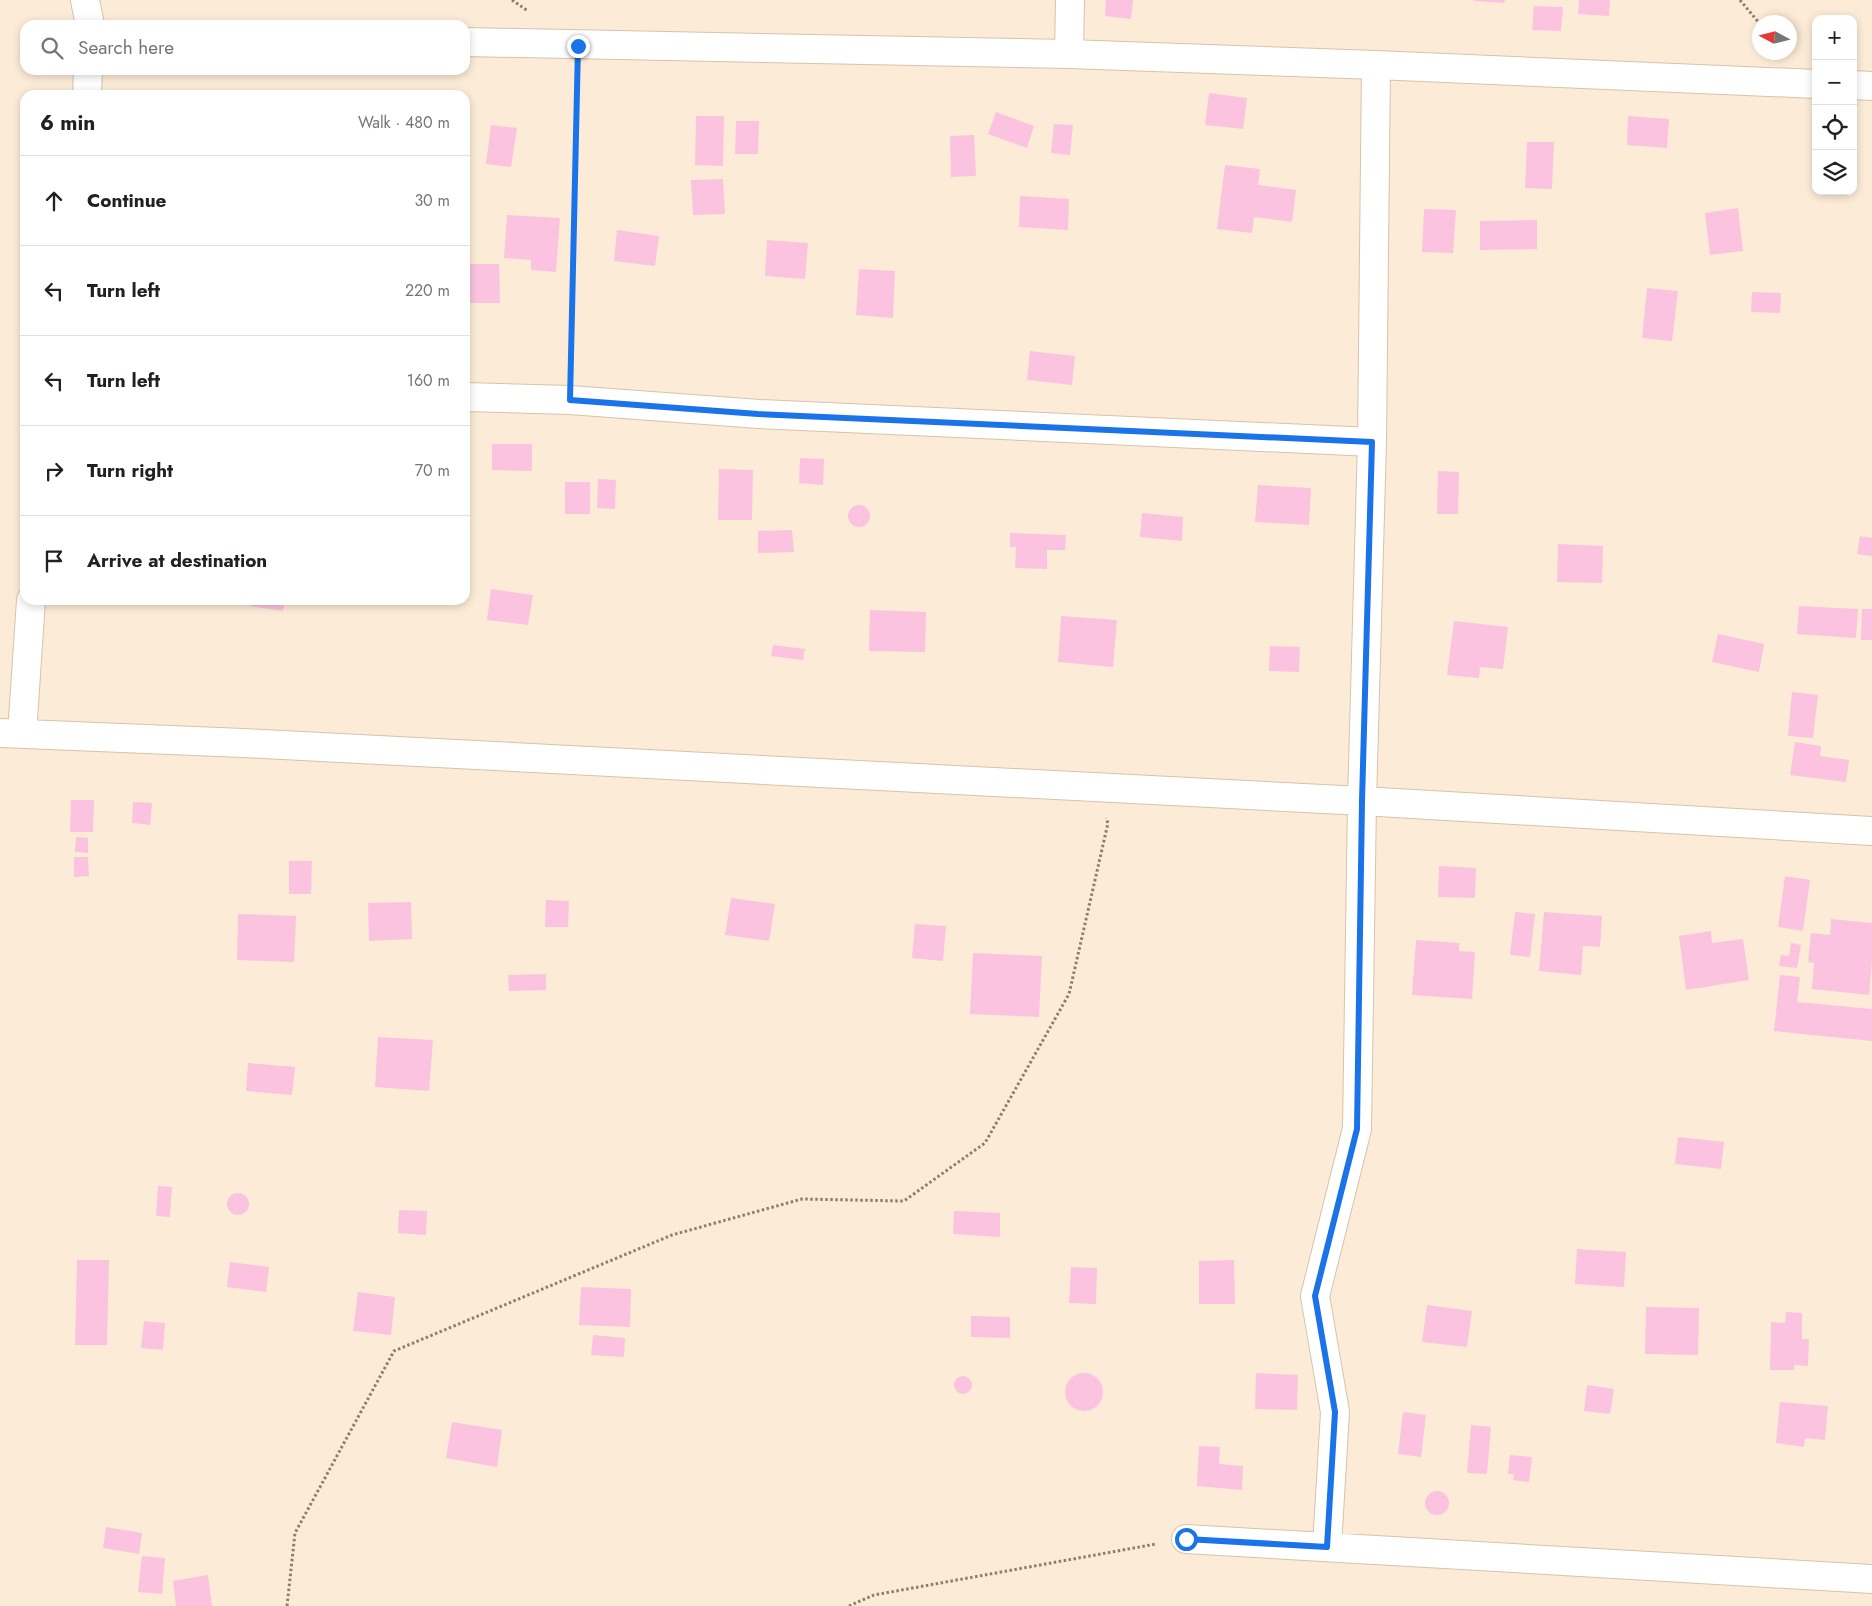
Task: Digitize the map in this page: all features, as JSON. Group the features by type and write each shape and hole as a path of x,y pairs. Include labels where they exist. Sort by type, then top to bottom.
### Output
{"street":[{"path":"85,0 89,20"},
{"path":"1068,54 1070,0"},
{"path":"470,42 578,46 1068,54 1812,84"},
{"path":"1327,1547 1335,1412 1315,1296 1357,1129 1362,801 1372,442 1376,65"},
{"path":"87,90 88,75"},
{"path":"1857,85 1872,86"},
{"path":"470,397 570,400 758,414 1372,442"},
{"path":"30,605 11,734 243,743 1362,801 1872,831"},
{"path":"1186,1539 1872,1579"}],"path":[{"path":"1740,0 1752,15"},
{"path":"570,400 578,46"},
{"path":"287,1606 295,1533 394,1351 672,1235 802,1200 904,1201 985,1143 1069,994 1108,823 1094,788"},
{"path":"849,1606 874,1595 1186,1539"}],"building":[{"path":"1106,0 1133,0 1131,19 1105,16"},
{"path":"1474,0 1505,0 1504,3"},
{"path":"1579,0 1610,0 1609,16 1578,14"},
{"path":"1534,6 1563,7 1561,31 1532,30"},
{"path":"1209,93 1247,98 1243,129 1205,125"},
{"path":"996,112 1034,126 1027,148 988,134"},
{"path":"696,116 724,116 723,166 695,165"},
{"path":"1628,116 1669,119 1667,148 1627,145"},
{"path":"736,121 759,121 758,154 735,154"},
{"path":"1054,124 1073,125 1070,155 1051,153"},
{"path":"491,125 517,128 511,167 486,164"},
{"path":"974,135 976,176 951,177 950,136"},
{"path":"1527,142 1554,142 1552,189 1525,188"},
{"path":"1225,165 1260,169 1258,185 1296,190 1292,222 1254,217 1252,233 1217,229"},
{"path":"723,179 725,214 693,215 691,180"},
{"path":"1020,196 1069,199 1068,230 1019,227"},
{"path":"1738,208 1743,251 1710,255 1705,213"},
{"path":"1424,209 1456,210 1453,253 1422,252"},
{"path":"507,215 560,218 556,272 531,270 531,260 504,258"},
{"path":"1537,220 1537,249 1480,250 1480,221"},
{"path":"617,230 659,236 655,266 614,261"},
{"path":"767,240 808,243 805,279 765,276"},
{"path":"470,264 499,264 500,303 470,303"},
{"path":"859,269 895,271 893,318 856,315"},
{"path":"1647,288 1678,291 1672,341 1642,338"},
{"path":"1752,292 1781,293 1780,313 1751,312"},
{"path":"1030,351 1075,356 1072,385 1027,380"},
{"path":"492,444 532,444 532,471 492,470"},
{"path":"800,458 824,459 823,485 799,483"},
{"path":"719,469 753,470 752,520 718,520"},
{"path":"1438,471 1459,472 1458,514 1437,514"},
{"path":"598,479 616,480 615,509 597,508"},
{"path":"565,482 590,482 590,514 565,514"},
{"path":"1258,485 1311,488 1309,525 1255,522"},
{"path":"855,505 863,505 870,512 870,520 863,527 855,527 848,520 848,512"},
{"path":"1142,513 1183,517 1182,541 1140,537"},
{"path":"792,530 794,552 758,553 758,531"},
{"path":"1010,533 1066,535 1065,550 1047,550 1047,569 1015,568 1016,547 1010,547"},
{"path":"1860,536 1872,538 1872,556 1857,554"},
{"path":"1558,544 1603,546 1602,583 1557,582"},
{"path":"491,589 533,595 528,625 487,620"},
{"path":"249,605 284,605 283,611"},
{"path":"1799,606 1858,609 1856,638 1797,634"},
{"path":"1862,609 1872,609 1872,640 1861,640"},
{"path":"870,610 926,612 925,652 869,651"},
{"path":"1061,616 1117,620 1113,667 1058,662"},
{"path":"1454,621 1508,627 1503,669 1480,667 1479,678 1447,675"},
{"path":"1718,634 1764,644 1759,672 1712,662"},
{"path":"773,645 805,649 803,660 771,656"},
{"path":"1270,646 1300,647 1299,672 1269,671"},
{"path":"1792,692 1818,695 1813,738 1788,736"},
{"path":"1795,742 1821,746 1820,756 1849,760 1846,782 1790,775"},
{"path":"71,800 94,800 93,832 70,832"},
{"path":"133,802 152,803 150,825 132,823"},
{"path":"76,837 88,838 88,853 75,852"},
{"path":"74,857 88,857 89,876 74,877"},
{"path":"289,861 312,861 311,894 289,894"},
{"path":"1439,866 1476,868 1475,898 1438,897"},
{"path":"1785,876 1810,880 1803,931 1778,927"},
{"path":"731,898 775,904 769,941 725,935"},
{"path":"546,900 569,901 568,927 545,927"},
{"path":"411,902 412,939 369,941 368,903"},
{"path":"1515,912 1535,914 1530,957 1510,955"},
{"path":"1544,912 1602,916 1600,947 1583,946 1581,975 1539,971"},
{"path":"238,914 296,916 294,962 237,960"},
{"path":"1831,919 1872,923 1872,960 1869,995 1812,989 1814,963 1808,962 1811,933 1830,935"},
{"path":"915,924 946,926 943,961 912,958"},
{"path":"1711,931 1712,943 1743,939 1749,980 1686,990 1679,936"},
{"path":"1416,940 1459,943 1459,951 1475,952 1472,999 1412,995"},
{"path":"1791,943 1801,945 1797,968 1779,966 1781,955 1789,956"},
{"path":"973,953 1042,956 1039,1017 970,1014"},
{"path":"546,974 546,990 509,991 508,975"},
{"path":"1780,975 1800,977 1797,1002 1872,1009 1872,1041 1774,1031"},
{"path":"378,1037 433,1040 429,1091 375,1087"},
{"path":"248,1063 295,1067 292,1095 246,1091"},
{"path":"1678,1137 1724,1142 1721,1169 1675,1164"},
{"path":"158,1186 172,1187 170,1217 156,1216"},
{"path":"238,1193 246,1196 249,1204 246,1212 238,1215 230,1212 227,1204 230,1196"},
{"path":"399,1210 427,1211 426,1235 398,1233"},
{"path":"954,1211 1000,1213 1000,1237 953,1234"},
{"path":"1577,1249 1626,1252 1624,1287 1575,1284"},
{"path":"77,1260 109,1260 107,1345 75,1345"},
{"path":"1234,1260 1235,1304 1199,1304 1199,1261"},
{"path":"230,1262 269,1267 266,1292 227,1287"},
{"path":"1071,1267 1097,1268 1096,1304 1069,1303"},
{"path":"581,1287 631,1289 630,1327 579,1325"},
{"path":"358,1292 395,1297 391,1335 353,1331"},
{"path":"1427,1305 1472,1311 1467,1347 1422,1342"},
{"path":"1646,1307 1699,1308 1698,1355 1645,1354"},
{"path":"1786,1312 1802,1313 1802,1339 1809,1339 1808,1366 1794,1365 1794,1370 1770,1370 1771,1322 1785,1323"},
{"path":"971,1316 1010,1317 1010,1338 971,1337"},
{"path":"144,1321 165,1323 163,1350 141,1348"},
{"path":"593,1335 625,1338 624,1357 591,1355"},
{"path":"1084,1373 1097,1379 1103,1392 1097,1405 1084,1411 1071,1405 1065,1392 1071,1379"},
{"path":"1256,1373 1298,1375 1297,1410 1255,1409"},
{"path":"963,1376 971,1381 972,1385 967,1393 963,1394 955,1389 954,1385 959,1377"},
{"path":"1587,1385 1614,1389 1610,1414 1584,1411"},
{"path":"1780,1402 1828,1406 1825,1440 1805,1438 1804,1447 1776,1443"},
{"path":"1403,1412 1426,1415 1421,1457 1398,1454"},
{"path":"452,1422 502,1430 497,1467 446,1458"},
{"path":"1471,1425 1491,1427 1487,1474 1467,1473"},
{"path":"1199,1446 1220,1447 1219,1464 1243,1466 1242,1490 1197,1486"},
{"path":"1510,1455 1532,1457 1529,1482 1513,1480 1514,1474 1508,1474"},
{"path":"1437,1491 1446,1494 1449,1503 1446,1512 1437,1515 1428,1512 1425,1503 1428,1494"},
{"path":"106,1527 142,1533 139,1554 103,1548"},
{"path":"142,1556 165,1558 162,1594 138,1592"},
{"path":"208,1575 212,1606 176,1606 173,1581"}],"route":[{"path":"578,46 570,400 758,414 1372,442 1362,801 1357,1129 1315,1296 1335,1412 1327,1547 1186,1539"}]}
